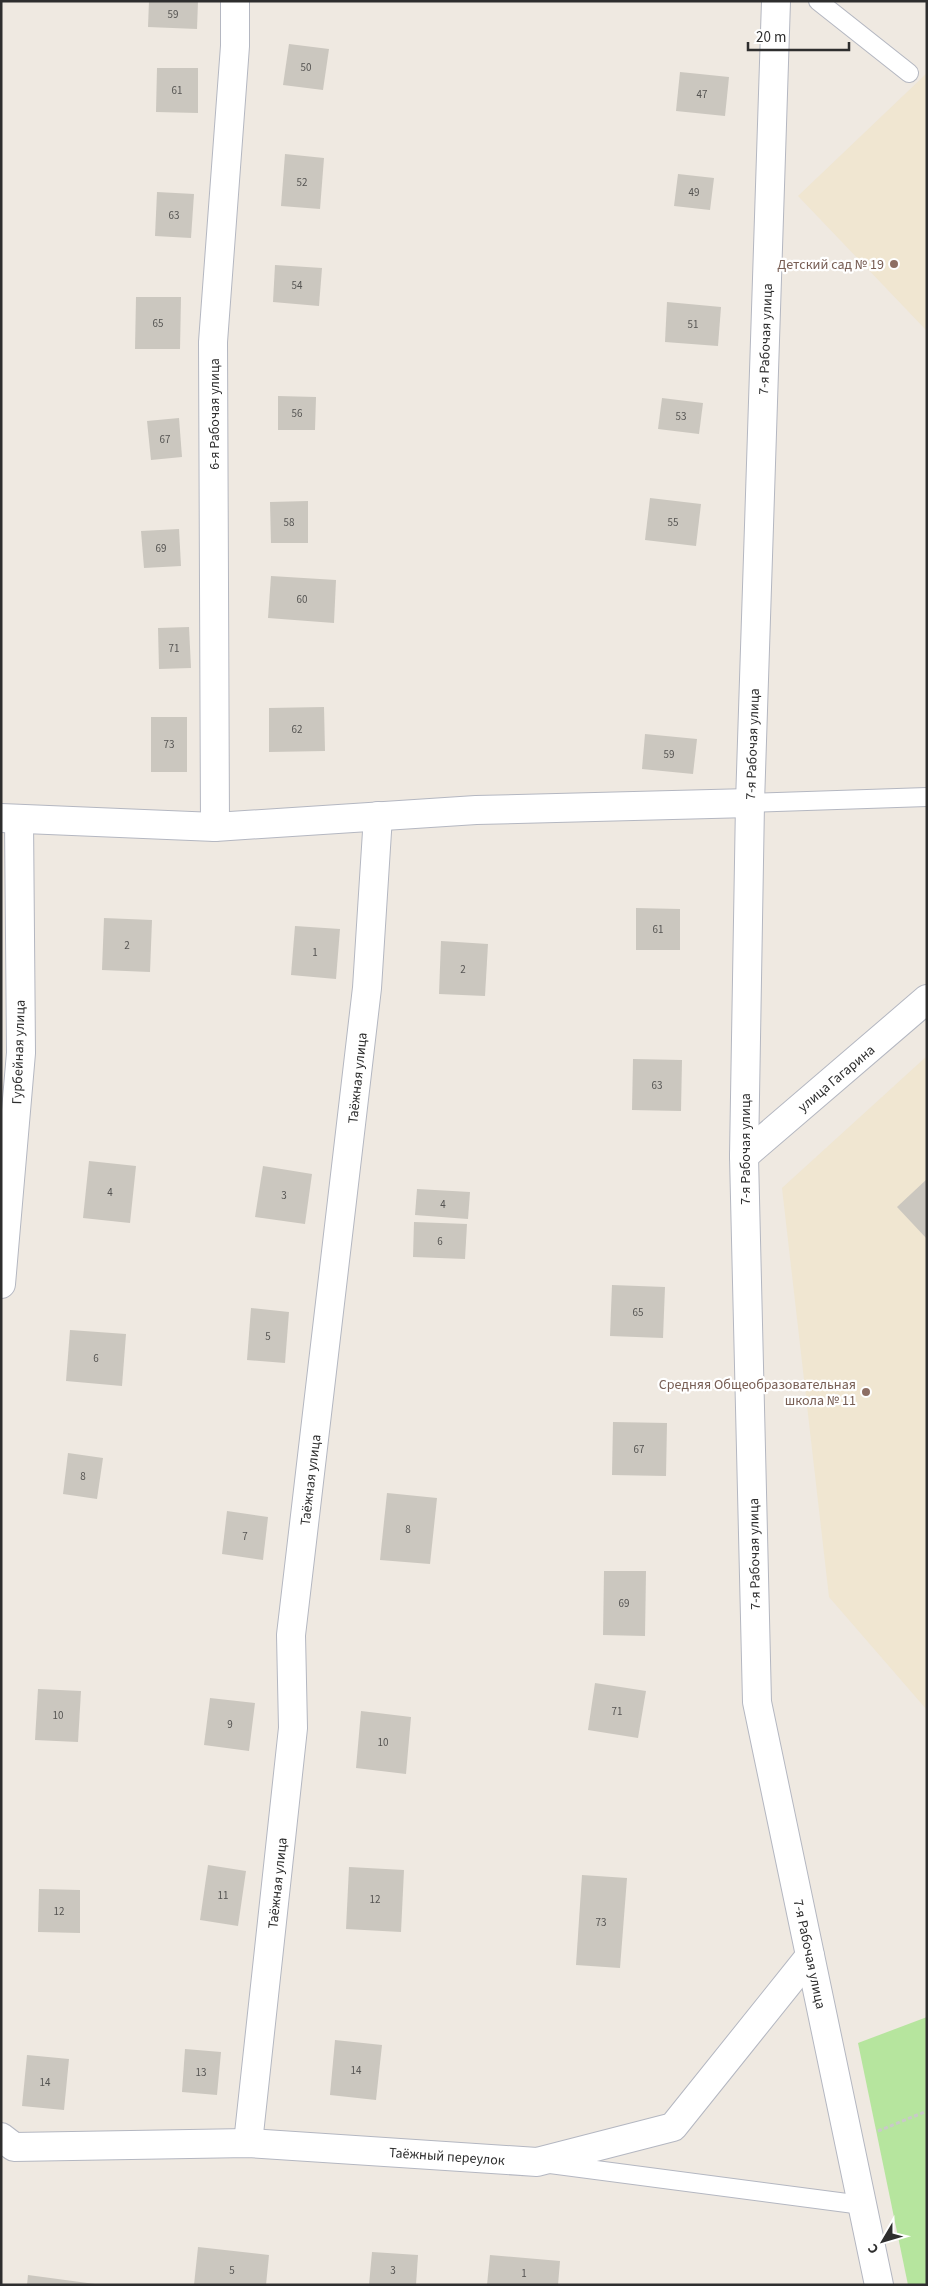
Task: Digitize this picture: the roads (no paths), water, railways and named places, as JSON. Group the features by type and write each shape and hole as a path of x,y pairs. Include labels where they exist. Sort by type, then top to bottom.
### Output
{"street":[{"name":"6-я Рабочая улица","path":"215,827 213,342 236,46 235,1"},
{"name":"7-я Рабочая улица","path":"776,1 750,803 744,1156 758,1702 879,2285"},
{"path":"10,819 215,827 476,810 750,803"},
{"name":"Таёжная улица","path":"248,2143 293,1728 291,1635 367,988 378,816"},
{"name":"Гурбейная улица","path":"1,1284 21,1053 10,819"},
{"name":"улица Гагарина","path":"744,1156 927,998"},
{"name":"Таёжный переулок","path":"1,2137 14,2147 248,2143 537,2162 674,2126 810,1956"}],"lane":[{"path":"818,1 909,73"},
{"path":"750,803 927,797"},
{"path":"537,2162 862,2205"}],"place":[{"name":"Детский сад № 19","path":"894,264"},
{"name":"Средняя Общеобразовательная школа № 11","path":"866,1392"}]}
